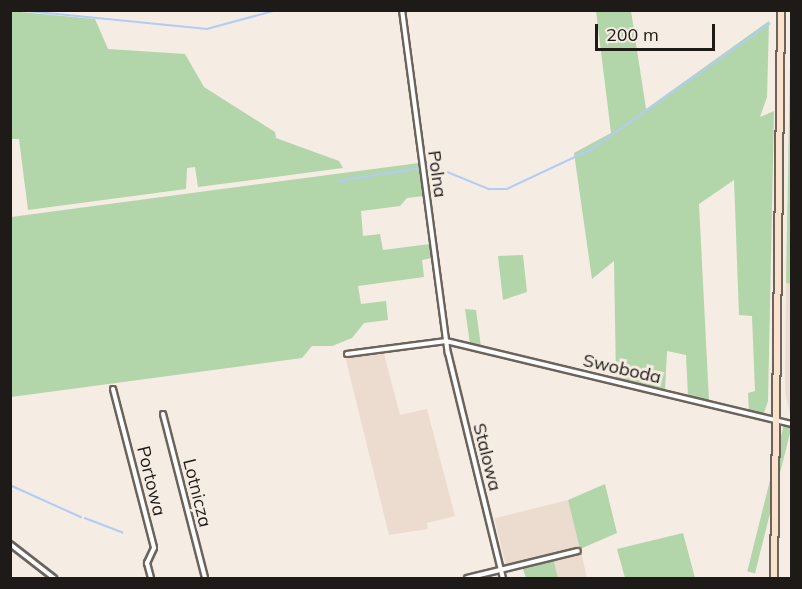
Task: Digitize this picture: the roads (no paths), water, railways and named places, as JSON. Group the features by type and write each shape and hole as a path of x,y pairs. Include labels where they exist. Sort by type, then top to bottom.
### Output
{"main road":[{"path":"774,579 781,10"}],"street":[{"name":"Polna","path":"402,10 446,341"},
{"path":"347,354 446,341"},
{"name":"Swoboda","path":"446,341 792,424"},
{"name":"Stalowa","path":"446,341 503,579"},
{"name":"Portowa","path":"113,389 154,548 147,562 151,579"},
{"name":"Lotnicza","path":"163,414 205,579"},
{"path":"10,543 54,579"},
{"path":"467,579 578,551"}],"waterway":[{"path":"17,10 207,29 277,10"},
{"path":"338,181 433,166 489,189 507,189 592,149 769,24"},
{"path":"10,485 81,517"},
{"path":"85,518 122,532"}]}
